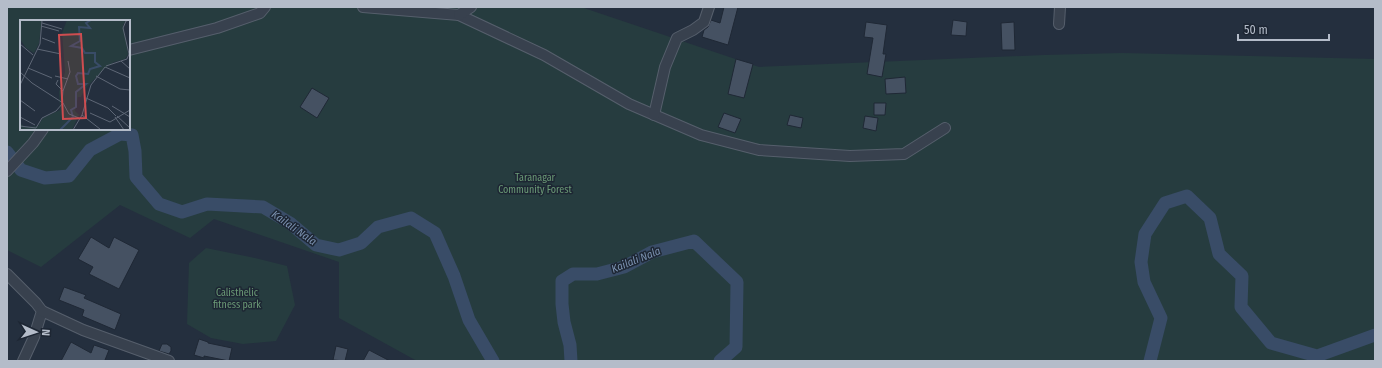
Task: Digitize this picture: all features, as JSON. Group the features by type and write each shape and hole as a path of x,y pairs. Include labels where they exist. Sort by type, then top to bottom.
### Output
{"street":[{"path":"363,7 460,15 544,55 628,104 701,135 759,150 850,156 904,154 945,128"},
{"path":"460,15 471,7"},
{"path":"654,115 665,67 676,38 693,30 704,22 709,7"},
{"path":"1059,24 1060,7"},
{"path":"130,50 217,28 260,9"},
{"path":"7,172 33,143 42,130"},
{"path":"7,274 36,302 42,311 83,330 169,361"},
{"path":"23,361 34,337 42,311"}],"green space":[{"name":"Taranagar Community Forest","path":"7,7 581,7 759,67 1122,53 1375,59 1375,361 417,361 339,318 339,262 214,219 190,238 120,205 41,267 7,250"},
{"name":"Calisthelic fitness park","path":"206,248 287,266 295,305 276,341 243,344 211,338 187,324 189,263"}],"building":[{"path":"724,7 738,7 728,45 702,37 704,30 708,27 711,20 720,23"},
{"path":"953,20 967,22 966,36 951,35"},
{"path":"866,22 887,25 883,54 886,54 882,77 867,74 873,38 864,37"},
{"path":"1014,22 1015,50 1002,50 1001,23"},
{"path":"736,59 753,64 744,98 728,94"},
{"path":"905,77 906,93 886,94 885,79"},
{"path":"312,88 329,98 317,118 300,107"},
{"path":"874,103 886,103 885,115 874,115"},
{"path":"724,113 741,119 735,133 718,127"},
{"path":"790,115 803,118 801,128 787,125"},
{"path":"865,116 878,118 876,131 863,128"},
{"path":"91,237 109,248 114,237 139,250 119,289 89,274 93,267 78,259"},
{"path":"64,287 86,295 84,298 121,314 115,330 82,316 84,310 59,300"},
{"path":"199,339 208,343 232,348 229,361 204,356 204,358 194,355"},
{"path":"71,342 91,353 94,345 109,350 105,360 107,361 61,361"},
{"path":"162,344 167,344 171,347 169,354 159,351"},
{"path":"336,346 348,349 345,361 333,360"},
{"path":"369,350 390,361 363,361"}],"waterway":[{"name":"Kailali Nala","path":"7,152 21,170 45,178 69,176 90,150 120,134 132,135 135,151 136,177 159,204 182,212 207,204 263,207 290,223 316,245 339,250 361,243 378,227 411,218 435,233 454,276 469,320 493,361"},
{"name":"Kailali Nala","path":"1150,361 1161,318 1144,282 1141,262 1145,234 1165,203 1187,196 1210,218 1219,254 1242,276 1241,307 1271,343 1317,356 1375,335"},
{"name":"Kailali Nala","path":"571,361 570,345 564,322 562,281 573,274 597,274 624,267 652,252 694,241 737,282 736,347 720,361"}]}
